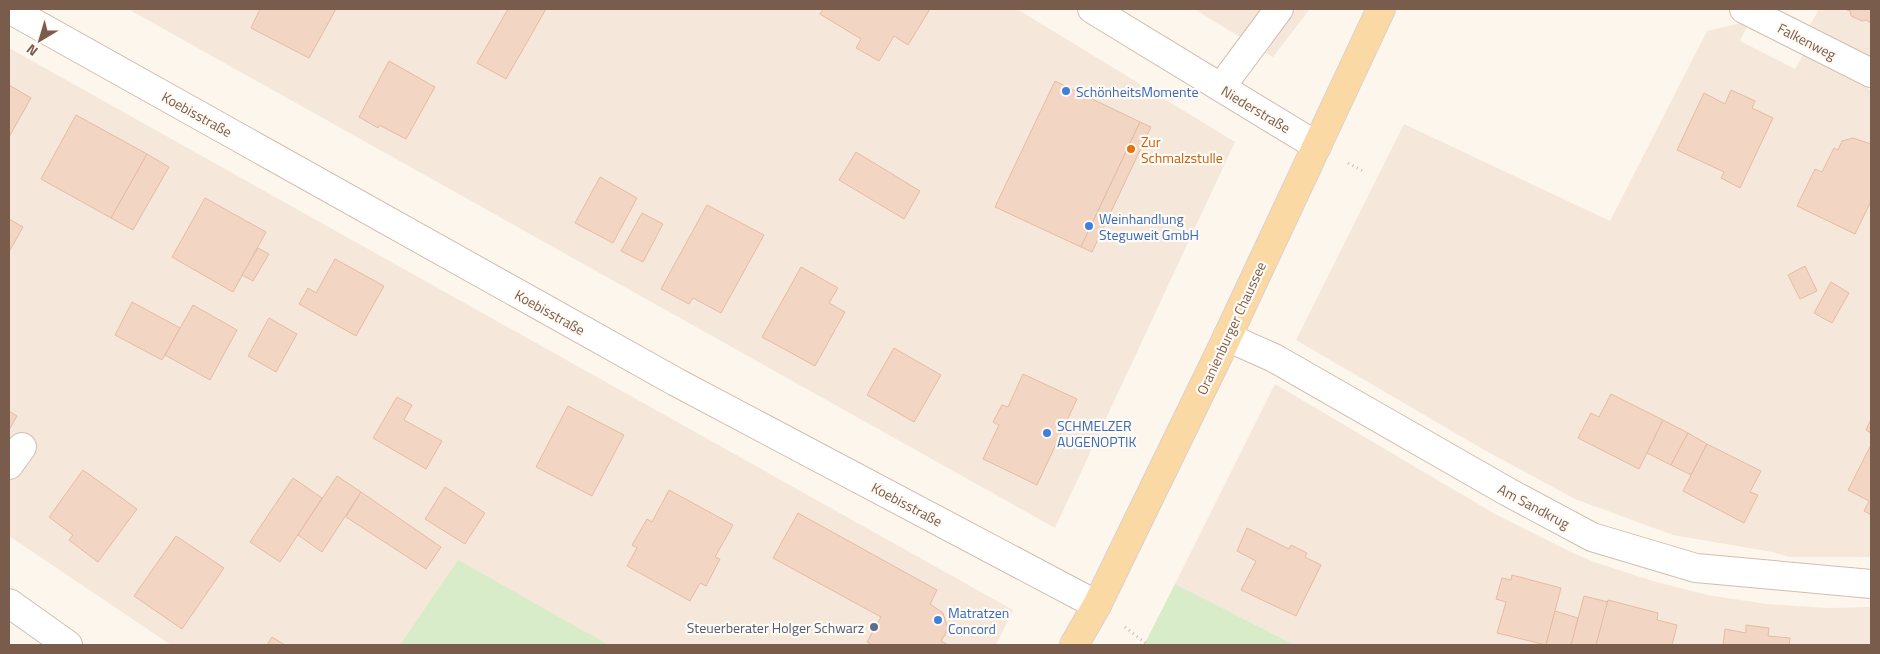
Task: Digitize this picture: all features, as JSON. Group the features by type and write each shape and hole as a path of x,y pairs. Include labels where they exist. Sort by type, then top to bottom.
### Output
{"main road":[{"name":"Oranienburger Chaussee","path":"1074,645 1097,605 1227,337 1381,9"}],"street":[{"name":"Koebisstraße","path":"9,9 676,382 1097,605"},
{"name":"Niederstraße","path":"1092,9 1318,146"},
{"path":"1221,87 1279,9"},
{"name":"Falkenweg","path":"1744,9 1871,73"},
{"name":"Am Sandkrug","path":"1227,337 1274,358 1508,492 1592,537 1696,568 1871,584"},
{"path":"9,603 68,645"}],"path":[{"path":"1134,635 1148,645"}],"shaded area":[{"path":"128,9 1017,9 1235,142 1055,528"},
{"path":"1194,9 1310,9 1273,57"},
{"path":"1814,9 1871,9 1871,57 1810,25 1818,11"},
{"path":"1750,21 1740,41 1795,69 1803,55 1871,90 1871,557 1789,557 1772,552 1673,535 1575,499 1486,451 1296,340 1404,124 1610,221 1707,31"},
{"path":"9,48 1013,610 996,645 171,645 9,536"},
{"path":"1275,384 1495,514 1573,553 1594,562 1653,581 1708,595 1766,604 1827,608 1871,607 1871,645 1295,645 1175,584"}],"green space":[{"path":"458,560 609,645 400,645"},
{"path":"1175,584 1295,645 1144,645"}],"building":[{"path":"260,9 336,9 309,58 251,28"},
{"path":"508,9 546,9 506,79 477,63"},
{"path":"823,9 930,9 908,45 894,36 879,61 856,48 861,39 820,14"},
{"path":"1844,9 1871,9 1871,23 1851,16 1850,11"},
{"path":"389,61 435,87 406,139 379,125 378,128 359,117"},
{"path":"1055,81 1140,122 1081,247 995,207"},
{"path":"9,85 31,98 9,137"},
{"path":"1731,90 1755,101 1752,108 1773,118 1740,188 1721,178 1724,172 1677,150 1704,93 1725,104"},
{"path":"76,115 147,154 111,218 41,179"},
{"path":"1140,122 1151,127 1092,252 1081,247"},
{"path":"1853,138 1871,144 1871,201 1855,234 1797,206 1815,169 1822,172 1834,148 1838,150 1842,141"},
{"path":"856,152 920,191 904,219 839,180"},
{"path":"147,154 169,167 133,230 111,218"},
{"path":"600,177 637,198 613,243 575,223"},
{"path":"205,198 266,232 233,292 172,257"},
{"path":"707,205 764,235 721,313 693,298 689,304 661,289"},
{"path":"642,213 663,224 643,262 621,251"},
{"path":"9,219 23,227 9,252"},
{"path":"258,248 269,254 253,281 242,275"},
{"path":"335,259 384,286 356,336 299,304 308,288 316,293"},
{"path":"1805,266 1817,291 1800,299 1788,275"},
{"path":"801,267 838,288 829,303 845,312 815,366 762,337"},
{"path":"1831,282 1849,293 1832,323 1814,313"},
{"path":"132,302 180,328 162,360 115,335"},
{"path":"193,305 237,330 210,380 165,355"},
{"path":"269,318 297,334 276,372 248,356"},
{"path":"894,348 941,375 914,422 867,395"},
{"path":"1023,374 1077,399 1037,485 983,459 999,425 993,422 1002,405 1008,407"},
{"path":"1611,394 1663,420 1639,469 1578,438 1591,413 1599,417"},
{"path":"397,397 412,405 404,420 442,441 426,469 373,438"},
{"path":"568,406 624,435 592,496 536,467"},
{"path":"9,411 17,416 9,430"},
{"path":"1871,419 1871,433 1866,430"},
{"path":"1663,420 1688,433 1671,465 1647,453"},
{"path":"1688,433 1707,444 1691,475 1671,465"},
{"path":"1707,444 1761,471 1750,492 1758,495 1744,523 1683,491"},
{"path":"1871,445 1871,515 1864,511 1869,501 1848,490"},
{"path":"83,470 137,509 98,562 69,540 73,535 49,517"},
{"path":"337,476 361,492 322,552 298,535"},
{"path":"293,478 322,498 280,562 250,542"},
{"path":"445,487 485,513 465,544 425,519"},
{"path":"669,490 733,525 715,557 720,559 706,586 700,583 690,601 627,566 637,548 632,545 647,519 652,522"},
{"path":"361,492 441,547 426,569 346,517"},
{"path":"798,513 937,590 930,604 943,613 947,626 946,633 941,641 948,645 873,645 867,642 881,617 773,558"},
{"path":"1247,528 1289,549 1291,545 1307,553 1305,557 1321,565 1296,616 1241,590 1256,561 1237,551"},
{"path":"176,536 224,568 182,629 134,596"},
{"path":"1512,575 1561,588 1546,645 1497,633 1506,602 1496,599 1502,578 1511,580"},
{"path":"1584,596 1608,602 1596,645 1571,645"},
{"path":"1608,600 1658,613 1657,620 1677,625 1672,645 1596,645"},
{"path":"1555,611 1578,618 1571,645 1546,645"},
{"path":"1746,625 1769,628 1768,636 1790,638 1789,645 1723,645 1725,629 1746,633"},
{"path":"272,637 285,645 267,645"}],"place":[{"name":"SchönheitsMomente","path":"1066,91"},
{"name":"Zur Schmalzstulle","path":"1131,149"},
{"name":"Weinhandlung Steguweit GmbH","path":"1089,226"},
{"name":"SCHMELZER AUGENOPTIK","path":"1047,433"},
{"name":"Matratzen Concord","path":"938,620"},
{"name":"Steuerberater Holger Schwarz","path":"874,627"}]}
